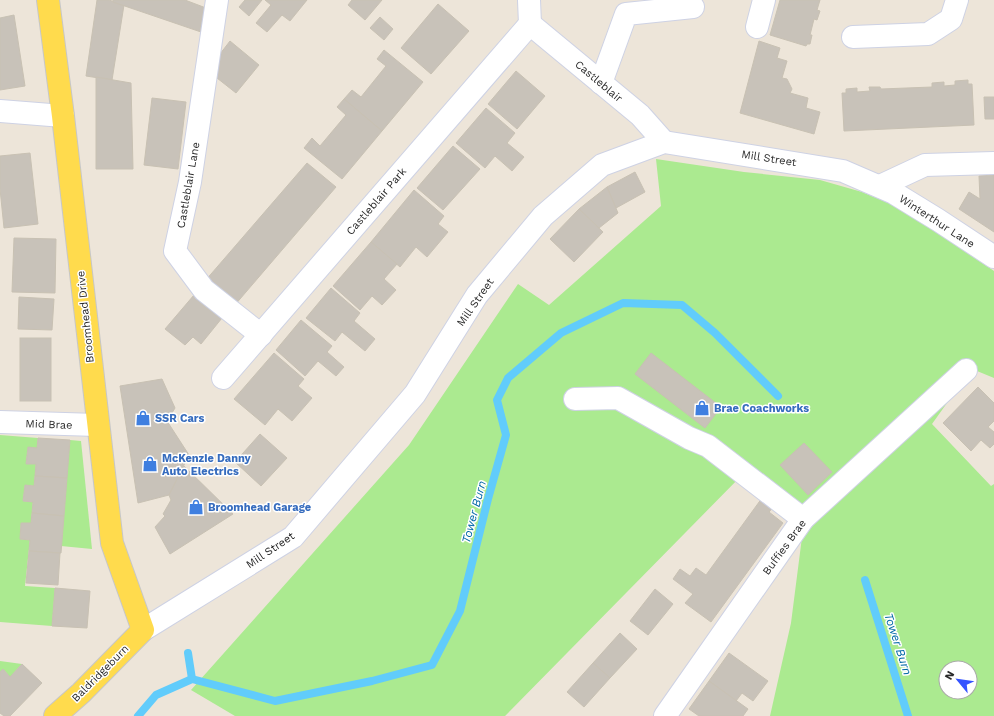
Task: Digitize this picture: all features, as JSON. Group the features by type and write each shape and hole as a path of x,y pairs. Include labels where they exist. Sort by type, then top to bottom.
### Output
{"main road":[{"name":"Broomhead Drive","path":"48,0 63,116 112,543 143,630"},
{"name":"Baldridgeburn","path":"55,716 81,693 143,630"}],"street":[{"name":"Castleblair Lane","path":"217,0 190,182 175,251 204,290 260,335"},
{"path":"529,0 530,24"},
{"path":"757,27 764,0"},
{"path":"853,37 928,34 951,19 957,0"},
{"path":"601,83 626,14 693,7"},
{"name":"Castleblair Park","path":"223,378 530,24"},
{"name":"Castleblair","path":"530,24 640,115 664,142"},
{"path":"0,111 63,116"},
{"name":"Mill Street","path":"143,630 293,537 415,394 477,295 543,216 602,165 664,142 843,171 880,186"},
{"path":"880,186 925,165 994,163"},
{"name":"Winterthur Lane","path":"880,186 938,220 994,257"},
{"name":"Buffies Brae","path":"665,716 803,519 966,370"},
{"path":"575,400 618,398 689,438 708,446 750,476 803,519"},
{"name":"Mid Brae","path":"0,422 98,425"}],"green space":[{"path":"656,159 744,172 820,180 862,192 901,208 994,271 994,378 977,371 967,375 932,424 991,486 994,484 994,716 770,716 791,623 806,506 745,472 505,716 235,716 191,690 409,445 518,284 549,305 661,206"},
{"path":"0,435 38,438 37,448 28,448 26,463 36,464 34,486 25,485 23,501 33,502 31,523 21,523 20,539 30,540 25,586 55,588 52,626 0,622"},
{"path":"70,440 81,441 92,549 61,546"},
{"path":"0,661 22,664 10,677 3,669 0,672"}],"building":[{"path":"97,0 109,0 124,5 112,80 86,76"},
{"path":"113,0 185,0 206,8 201,32 113,2"},
{"path":"245,0 262,0 249,16 239,7"},
{"path":"265,0 307,0 290,21 282,15 267,32 256,23 271,5"},
{"path":"352,0 382,0 365,20 348,5"},
{"path":"780,0 820,0 817,10 820,11 817,20 814,19 810,35 812,35 810,44 807,44 806,46 770,35"},
{"path":"438,4 469,31 431,74 401,48"},
{"path":"14,15 25,86 0,90 0,18"},
{"path":"380,17 393,29 384,40 370,28"},
{"path":"230,41 259,65 236,93 217,78 220,54"},
{"path":"759,41 780,48 777,58 787,61 782,78 787,79 792,89 790,93 808,98 806,108 820,112 814,134 740,113"},
{"path":"384,50 423,82 382,131 344,99 352,90 361,97 386,66 377,59"},
{"path":"516,71 545,96 517,129 488,104"},
{"path":"96,77 131,83 133,169 96,169"},
{"path":"968,80 968,84 972,84 974,125 844,131 842,93 846,93 846,89 857,88 857,92 870,91 869,87 880,87 881,89 932,87 932,83 944,82 944,86 955,85 955,81"},
{"path":"984,97 994,97 994,119 985,119"},
{"path":"152,98 186,102 178,169 144,165"},
{"path":"344,99 382,131 342,179 304,148 312,138 320,146 346,115 337,107"},
{"path":"486,108 515,133 507,143 524,157 512,171 495,156 485,168 456,143"},
{"path":"453,146 480,169 443,210 417,188"},
{"path":"30,153 38,224 4,228 0,189 0,156"},
{"path":"307,163 336,187 234,306 205,281"},
{"path":"635,172 645,192 616,208 607,187"},
{"path":"994,175 994,232 959,209 969,192 980,199 979,176"},
{"path":"607,187 618,213 599,228 579,209"},
{"path":"414,190 444,216 438,224 448,232 427,257 416,247 400,267 371,242"},
{"path":"579,209 603,232 574,262 550,239"},
{"path":"14,238 56,239 55,293 12,292"},
{"path":"371,242 397,264 384,279 396,290 382,305 372,296 360,310 333,286"},
{"path":"331,288 360,313 354,321 375,339 365,351 342,332 335,341 306,318"},
{"path":"194,295 222,318 201,344 193,337 185,345 165,329"},
{"path":"19,297 54,299 52,330 18,329"},
{"path":"301,320 332,346 327,352 344,367 336,376 318,361 305,376 276,350"},
{"path":"20,338 51,338 51,401 20,401"},
{"path":"274,353 304,379 298,386 312,398 292,421 278,409 265,425 234,399"},
{"path":"651,353 721,407 705,428 635,374"},
{"path":"162,379 175,408 167,421 189,455 169,495 138,503 120,386"},
{"path":"978,387 994,403 994,421 988,427 994,432 994,444 990,448 981,440 971,451 943,423"},
{"path":"260,434 287,458 261,486 235,462"},
{"path":"38,438 70,440 67,478 35,476 36,464 26,464 28,447 37,448"},
{"path":"804,443 832,472 808,495 780,465"},
{"name":"Broomhead Garage","path":"184,466 233,514 170,554 155,527 165,516 163,514 171,500 169,495"},
{"path":"35,476 67,478 64,516 32,513 33,502 23,501 25,485 34,486"},
{"path":"762,498 774,506 769,512 783,523 711,622 685,603 693,594 673,579 680,569 690,576 696,568 706,575"},
{"path":"32,513 64,516 61,553 29,551 30,540 20,539 21,523 31,523"},
{"path":"29,551 60,553 58,585 26,583"},
{"path":"55,588 90,591 87,628 52,626"},
{"path":"655,589 673,604 648,635 630,621"},
{"path":"620,633 637,649 610,678 593,663"},
{"path":"729,653 768,681 753,701 742,693 736,701 709,681"},
{"path":"593,663 610,678 584,707 567,692"},
{"path":"22,664 42,683 10,716 4,716 0,713 0,672 3,669 10,677"},
{"path":"709,681 748,709 743,716 699,716 689,709"}],"waterway":[{"name":"Tower Burn","path":"138,716 156,695 192,679 275,701 372,681 432,665 460,611 488,499 506,435 497,400 508,378 561,333 623,303 682,305 715,333 778,396"},
{"name":"Tower Burn","path":"865,580 908,716"},
{"path":"188,653 192,679"}],"place":[{"name":"Brae Coachworks","path":"702,408"},
{"name":"SSR Cars","path":"143,418"},
{"name":"McKenzie Danny Auto Electrics","path":"150,464"},
{"name":"Broomhead Garage","path":"196,507"}]}
